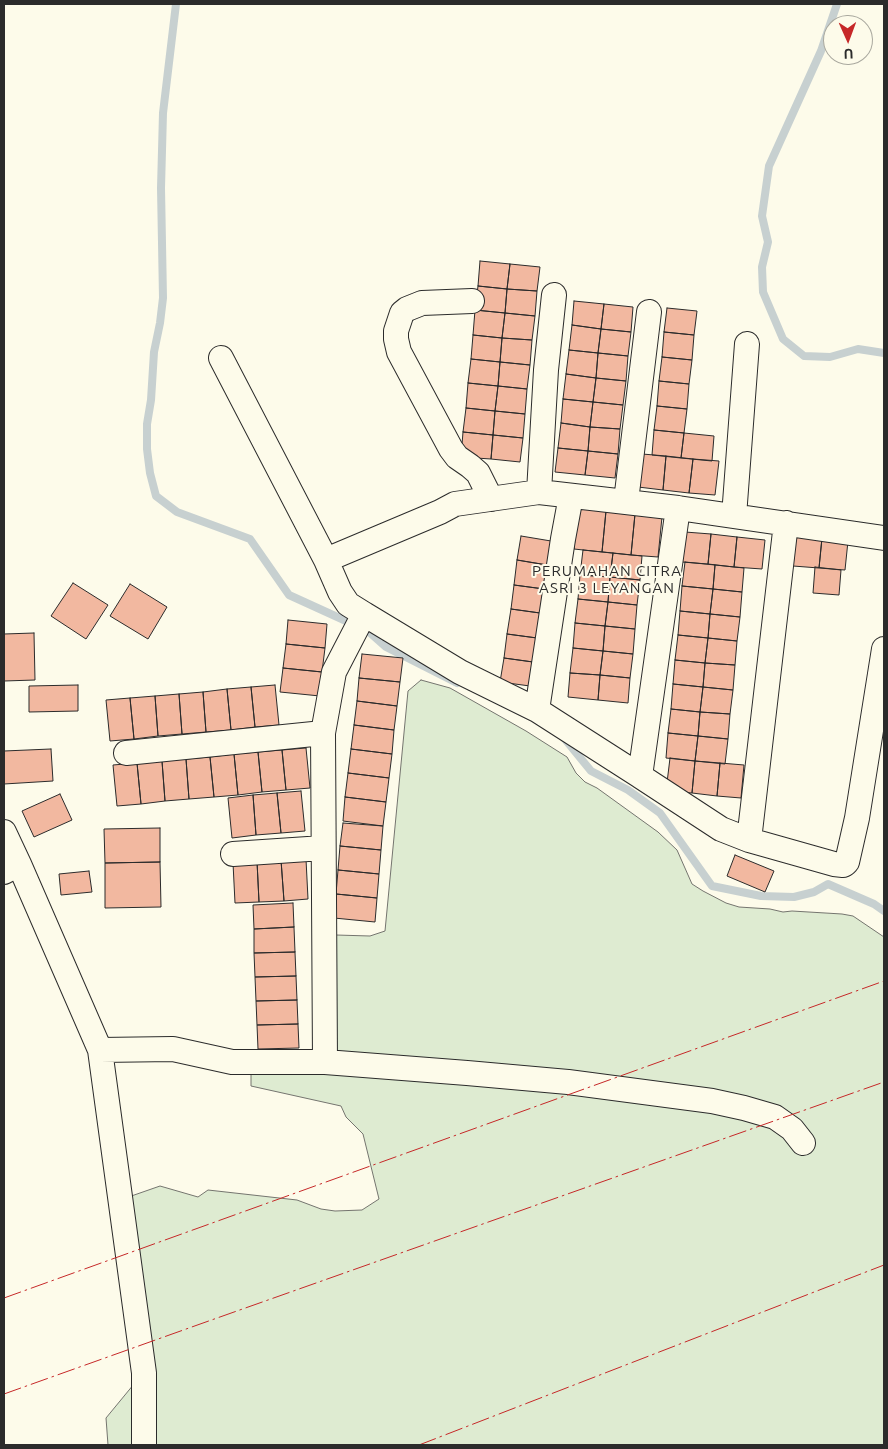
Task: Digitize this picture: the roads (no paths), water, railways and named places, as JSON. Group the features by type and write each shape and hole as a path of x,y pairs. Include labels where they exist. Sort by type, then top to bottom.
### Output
{"street":[{"path":"540,492 546,370 554,295"},
{"path":"472,301 422,303 407,309 402,313 396,330 396,339 399,352 450,449 457,457 478,473 491,499"},
{"path":"626,501 649,312"},
{"path":"734,516 747,344"},
{"path":"221,358 326,560 340,592 359,624 537,710 721,829 749,840 834,864 843,866 847,862 857,818 884,649"},
{"path":"326,560 455,504 540,492 626,501 884,538"},
{"path":"537,710 561,548 571,496"},
{"path":"640,776 678,508"},
{"path":"749,840 786,523"},
{"path":"325,1062 322,733 334,672 359,624"},
{"path":"126,753 322,733"},
{"path":"4,832 11,868 100,1050 144,1373 144,1445"},
{"path":"233,854 323,848"},
{"path":"100,1050 173,1049 232,1062 325,1062 568,1082 712,1101 775,1117 792,1129 803,1143"}],"waterway":[{"path":"176,4 163,113 161,188 163,298 154,352 151,400 147,424 147,449 150,473 156,496 177,512 250,539 289,595 368,631 386,647 457,683"},
{"path":"837,4 821,51 769,166 762,216 768,242 762,267 763,292 783,339 804,356 830,357 858,349 884,353"},
{"path":"564,738 591,771 628,790 660,813 712,886 761,896 794,897 814,892 828,884 874,904 884,911"}],"district":[{"name":"PERUMAHAN CITRA ASRI 3 LEYANGAN","path":"607,580"}]}
